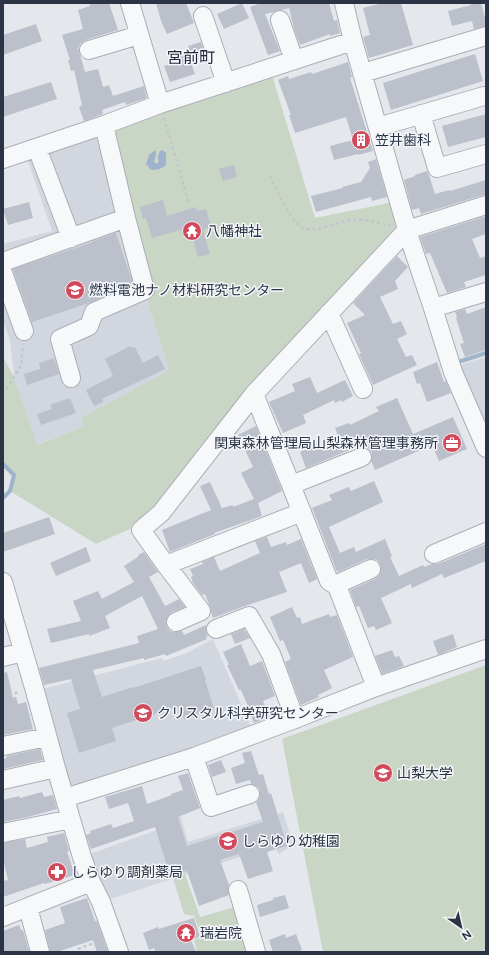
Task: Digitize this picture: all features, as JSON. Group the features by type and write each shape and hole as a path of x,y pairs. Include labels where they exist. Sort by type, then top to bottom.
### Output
{"street":[{"path":"130,3 160,104"},
{"path":"344,3 353,41 407,230 453,372 486,448"},
{"path":"203,16 226,83"},
{"path":"280,20 294,60"},
{"path":"89,50 139,35"},
{"path":"363,73 486,36"},
{"path":"3,159 104,125 160,104 353,41"},
{"path":"378,127 484,96"},
{"path":"421,114 437,168 486,154"},
{"path":"71,378 60,340 89,326 94,312 145,290 104,125"},
{"path":"37,148 71,238"},
{"path":"176,622 201,611 141,530 161,513 254,394 407,230 486,205"},
{"path":"3,262 126,218"},
{"path":"3,273 24,331"},
{"path":"433,308 486,292"},
{"path":"329,313 363,389"},
{"path":"254,394 329,581 337,586 376,687"},
{"path":"291,485 362,457"},
{"path":"166,565 302,512"},
{"path":"434,554 486,532"},
{"path":"335,585 370,570"},
{"path":"3,582 82,857 101,902 116,944"},
{"path":"216,629 248,616 271,654 295,719"},
{"path":"64,798 194,757 376,687 486,649"},
{"path":"3,657 23,652"},
{"path":"3,746 47,737"},
{"path":"194,757 210,807 250,794"},
{"path":"3,780 56,768"},
{"path":"3,833 71,819"},
{"path":"3,917 92,882"},
{"path":"238,890 256,952"},
{"path":"28,907 40,952"}],"path":[{"path":"160,104 190,204"},
{"path":"270,176 292,220 302,228 314,229 351,220 362,220 407,230"},
{"path":"3,394 21,366 24,331"},
{"path":"78,949 116,944"}],"shaded area":[{"name":"燃料電池ナノ材料研究センター","path":"112,133 146,296 169,370 84,427 36,445 14,377 10,340 3,320 3,244 52,231 25,152"},
{"path":"486,357 486,434 456,366"},
{"name":"クリスタル科学研究センター","path":"213,639 254,734 65,798 35,691 162,658 164,661 187,653"},
{"path":"283,812 293,845 279,854 274,846 101,902 82,857 165,827 166,820 180,815 188,842"}],"green space":[{"path":"272,75 315,218 394,202 400,226 210,434 139,525 96,544 10,491 14,475 3,464 3,357 14,377 37,445 83,427 81,418 169,370 146,296 114,131 162,111"},
{"name":"山梨大学","path":"486,665 486,952 323,952 282,739"},
{"path":"185,874 200,917 242,905 256,948 245,952 197,952 194,940 202,937 194,916 184,914 173,878"}],"water":[{"path":"162,150 166,153 166,165 159,169 151,170 146,164 149,155 156,151 154,162 157,164 159,161 158,155"}],"building":[{"path":"89,3 109,3 118,30 81,43 78,48 85,72 98,69 103,87 109,85 113,96 144,86 147,98 126,105 125,102 102,110 103,114 84,121 79,107 82,105 74,70 71,71 68,60 70,60 62,35 83,29 78,10 90,6"},
{"path":"156,3 186,3 194,23 167,34 161,21"},
{"path":"242,3 249,18 224,29 217,14"},
{"path":"261,3 329,3 334,21 337,20 340,33 330,36 330,34 300,45 289,8 265,14 280,51 268,55 250,7"},
{"path":"383,3 401,3 413,45 369,58 363,37 370,35 363,8"},
{"path":"470,3 481,3 486,26 474,29 472,21 452,26 448,11 471,5"},
{"path":"36,24 42,41 3,55 3,35"},
{"path":"201,42 206,57 191,63 195,74 170,82 164,66 170,64 168,59 190,51 188,46"},
{"path":"475,54 483,81 391,110 383,83"},
{"path":"348,62 352,77 350,78 373,151 334,160 330,146 353,140 346,117 295,133 289,115 291,115 278,80 288,76 289,79 311,72 312,74"},
{"path":"51,82 57,99 3,117 3,97"},
{"path":"486,114 486,137 448,147 442,126"},
{"path":"376,159 387,197 372,201 371,197 316,212 311,196 361,182 370,168 368,162"},
{"path":"234,165 237,177 223,181 219,169"},
{"path":"427,171 435,194 486,180 486,195 421,214 419,208 412,210 404,180"},
{"path":"163,200 167,216 196,207 197,211 206,209 211,227 203,230 210,254 198,257 191,233 182,235 180,230 152,238 146,218 143,219 140,207"},
{"path":"29,202 33,218 8,225 3,209"},
{"path":"486,216 486,234 472,239 480,258 486,256 486,275 464,282 466,287 447,293 430,253 426,254 420,237"},
{"path":"116,233 133,284 89,303 32,322 13,269"},
{"path":"397,256 408,267 395,281 398,289 380,297 393,324 401,321 407,334 397,339 406,357 412,355 417,365 373,385 359,354 361,353 347,323 365,315 353,303"},
{"path":"486,307 486,350 465,357 460,344 464,343 455,312 465,309 467,314"},
{"path":"130,346 132,348 135,347 143,363 158,355 165,369 102,399 103,402 94,406 86,390 113,376 105,359"},
{"path":"54,358 59,374 27,385 24,374 40,369 39,363"},
{"path":"437,362 444,382 446,381 451,393 427,402 420,383 417,384 413,372"},
{"path":"310,377 317,393 345,380 353,396 342,402 341,400 335,403 334,400 303,415 306,423 283,433 269,402 295,391 292,384"},
{"path":"70,398 76,413 41,425 37,414 52,409 50,405"},
{"path":"397,398 413,434 453,417 467,449 439,461 432,445 375,470 371,461 372,453 364,444 306,468 300,452 339,438 335,428 349,423 350,425 379,411 376,407"},
{"path":"256,426 282,491 258,503 262,516 214,533 215,534 170,552 162,530 211,510 200,486 210,482 222,508 233,505 233,507 254,499 241,473 253,467 238,435"},
{"path":"374,481 383,502 329,527 340,553 354,547 356,552 385,539 392,556 390,557 399,576 423,565 424,567 432,564 438,564 486,544 486,561 444,578 442,574 412,588 411,584 381,598 392,623 376,630 374,626 368,628 359,606 356,607 350,590 375,579 381,570 380,564 377,560 367,559 337,572 312,508 332,500 329,495 349,487 351,491"},
{"path":"49,517 55,534 3,552 3,533"},
{"path":"267,537 271,547 286,542 287,545 301,539 317,579 309,583 301,563 279,572 287,592 213,618 205,594 202,595 193,583 191,577 193,576 190,569 203,564 202,562 214,557 220,571 260,553 255,541"},
{"path":"86,547 91,561 56,576 50,563"},
{"path":"144,552 158,572 149,577 165,606 179,599 185,607 172,612 168,616 166,621 167,627 170,631 182,631 184,635 206,625 206,632 208,636 206,637 207,639 166,656 165,654 144,660 144,658 93,670 102,697 201,666 214,709 184,719 180,706 112,728 116,741 79,753 67,713 80,709 71,679 44,685 39,668 139,643 137,636 158,629 142,596 105,616 110,628 89,636 89,634 51,643 47,629 81,621 73,601 98,591 102,599 134,582 124,566"},
{"path":"292,607 297,618 300,617 302,624 329,614 330,617 337,615 353,657 324,670 332,688 318,695 319,697 301,705 285,662 291,659 283,640 280,641 270,617"},
{"path":"244,629 250,638 235,644 231,634"},
{"path":"453,634 457,647 438,655 433,641"},
{"path":"241,644 250,666 262,661 275,696 263,701 270,717 254,723 241,690 239,690 227,665 229,665 223,652"},
{"path":"392,650 395,657 399,656 404,666 382,674 375,656"},
{"path":"7,672 13,698 16,697 18,704 26,702 33,729 3,735 3,673"},
{"path":"40,749 43,760 3,769 3,759 7,758 6,756"},
{"path":"251,751 259,775 263,774 269,794 271,793 287,846 267,852 273,871 248,879 239,854 220,860 229,885 229,895 199,906 187,871 170,876 155,827 91,849 86,835 91,833 90,831 111,824 113,828 134,821 128,803 109,809 105,797 142,786 147,804 183,790 178,776 188,773 200,808 178,817 187,846 263,822 256,802 260,796 260,790 257,786 251,784 250,780 236,784 231,768 245,763 242,753"},
{"path":"221,760 226,772 212,777 208,765"},
{"path":"42,792 44,797 53,795 57,809 3,822 3,800 19,796 20,798"},
{"path":"64,833 69,851 67,852 75,875 45,884 44,883 3,897 3,881 8,880 3,859 3,843 25,839 27,848 48,842 47,837"},
{"path":"285,895 289,908 260,917 257,905 273,900 273,898"},
{"path":"87,898 108,952 97,952 93,940 57,952 50,952 45,930 65,923 60,907"},
{"path":"194,918 200,937 191,940 196,952 156,952 154,948 149,950 143,933 158,927 159,929"},
{"path":"19,925 21,930 23,930 29,951 3,952 3,931"},
{"path":"285,934 286,938 296,934 302,950 296,952 273,952 269,940"}],"waterway":[{"path":"455,363 486,353"},
{"path":"3,464 14,475 10,491 3,498"}],"place":[{"name":"笠井歯科","path":"361,140"},
{"name":"八幡神社","path":"192,231"},
{"name":"燃料電池ナノ材料研究センター","path":"75,290"},
{"name":"関東森林管理局山梨森林管理事務所","path":"452,443"},
{"name":"クリスタル科学研究センター","path":"143,713"},
{"name":"山梨大学","path":"383,773"},
{"name":"しらゆり幼稚園","path":"228,841"},
{"name":"しらゆり調剤薬局","path":"57,872"},
{"name":"瑞岩院","path":"186,933"}],"district":[{"name":"宮前町","path":"191,57"}]}
